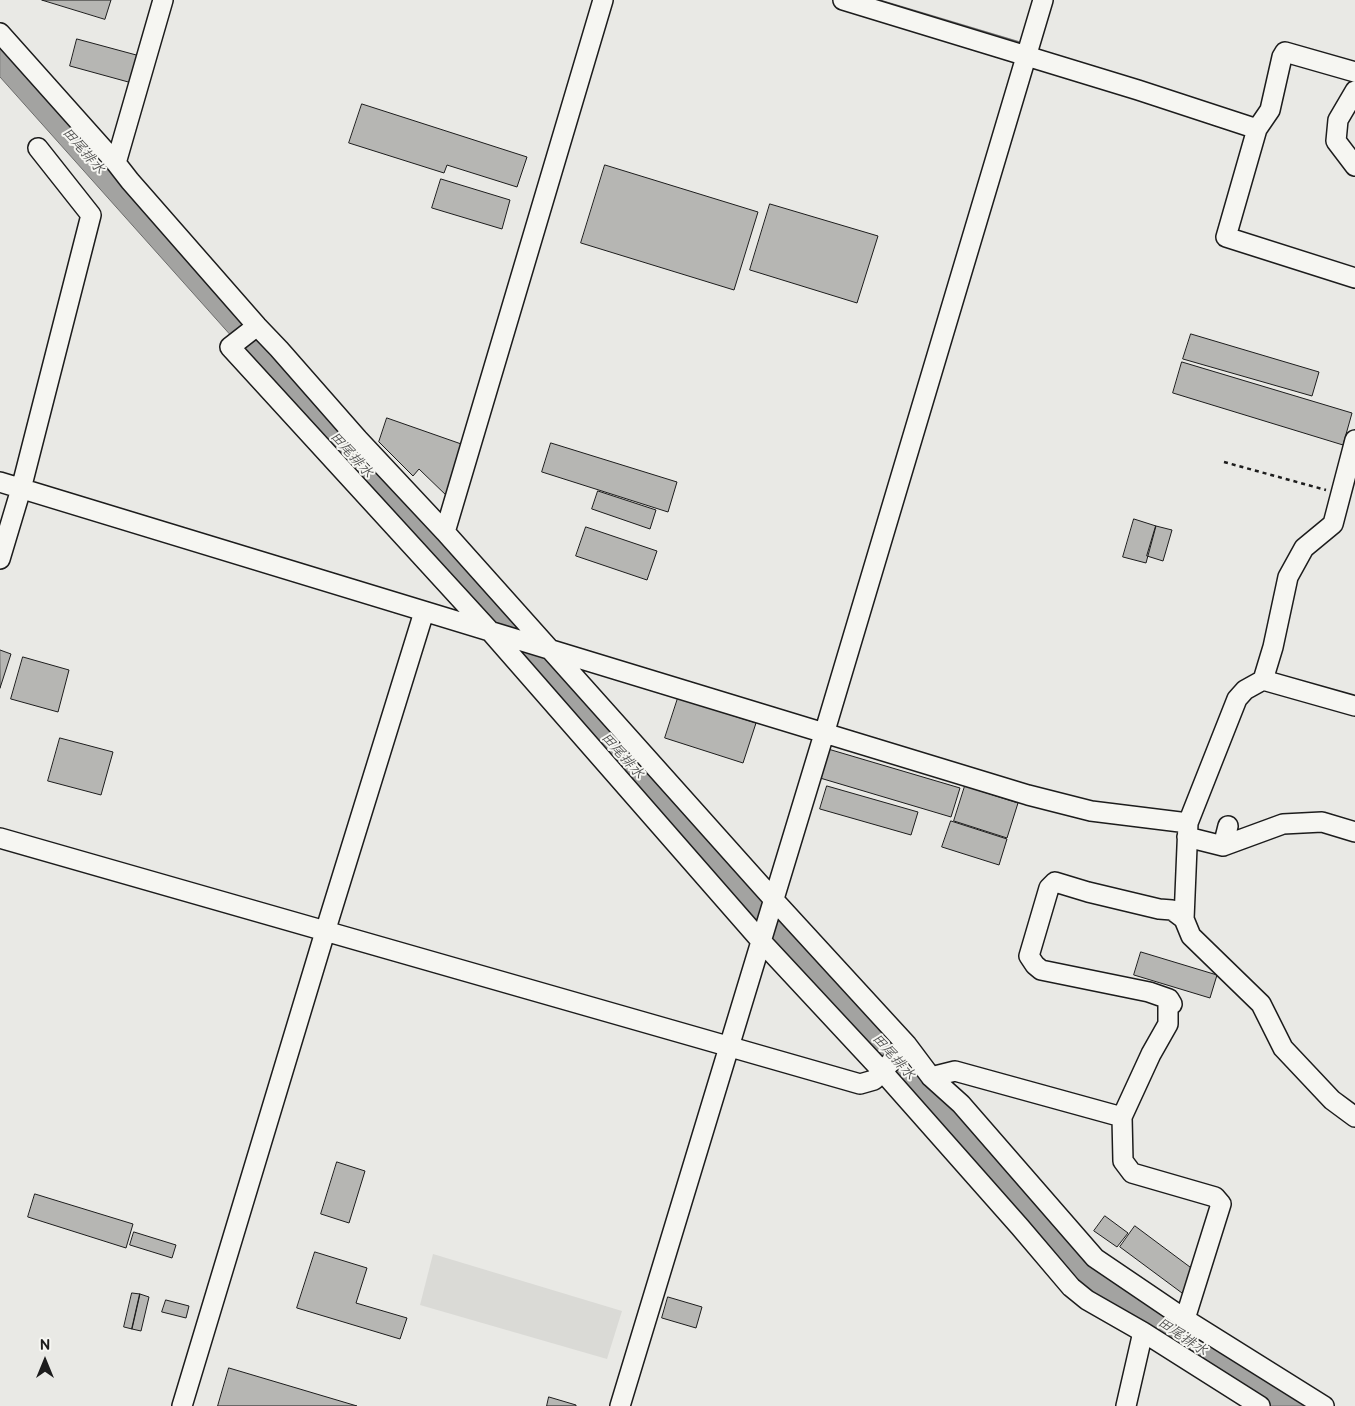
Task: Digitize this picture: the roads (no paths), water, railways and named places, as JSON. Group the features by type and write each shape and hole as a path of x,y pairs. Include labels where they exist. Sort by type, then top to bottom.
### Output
{"street":[{"path":"116,163 163,0"},
{"path":"445,532 603,0"},
{"path":"843,0 1138,90 1257,129"},
{"path":"620,1406 824,734 1043,0"},
{"path":"0,33 257,326 445,532 774,900 903,1049 961,1104 1095,1258 1185,1319 1324,1406"},
{"path":"1355,72 1285,52 1282,57 1270,110 1257,129 1226,237 1355,278"},
{"path":"1355,90 1338,120 1336,141 1355,166"},
{"path":"0,559 21,489 91,214 38,148"},
{"path":"257,326 230,347 489,630 761,941 882,1071 1072,1287 1088,1300 1143,1332 1260,1406"},
{"path":"1355,440 1339,494 1333,524 1304,548 1288,577 1273,647 1263,680 1245,690 1237,699 1188,830 1184,919 1191,936 1261,1004 1283,1048 1332,1100 1355,1117"},
{"path":"0,482 1028,795 1091,811 1188,830 1222,846 1283,824 1322,822 1355,832"},
{"path":"182,1406 424,612"},
{"path":"1263,680 1355,706"},
{"path":"1222,846 1228,826"},
{"path":"0,838 860,1084 874,1080 903,1049"},
{"path":"1184,919 1172,910 1158,909 1055,882 1049,888 1029,956 1041,970 1149,992 1169,999 1172,1004 1168,1006 1168,1024 1151,1054 1122,1117 1123,1161 1132,1173 1215,1197 1221,1204 1185,1319"},
{"path":"931,1077 955,1071 1122,1117"},
{"path":"1126,1406 1143,1332"}],"water":[{"name":"田尾排水","path":"0,44 1093,1264 1310,1406 1271,1406 1075,1281 0,77"}],"waterway":[{"path":"875,0 1018,43"}]}
